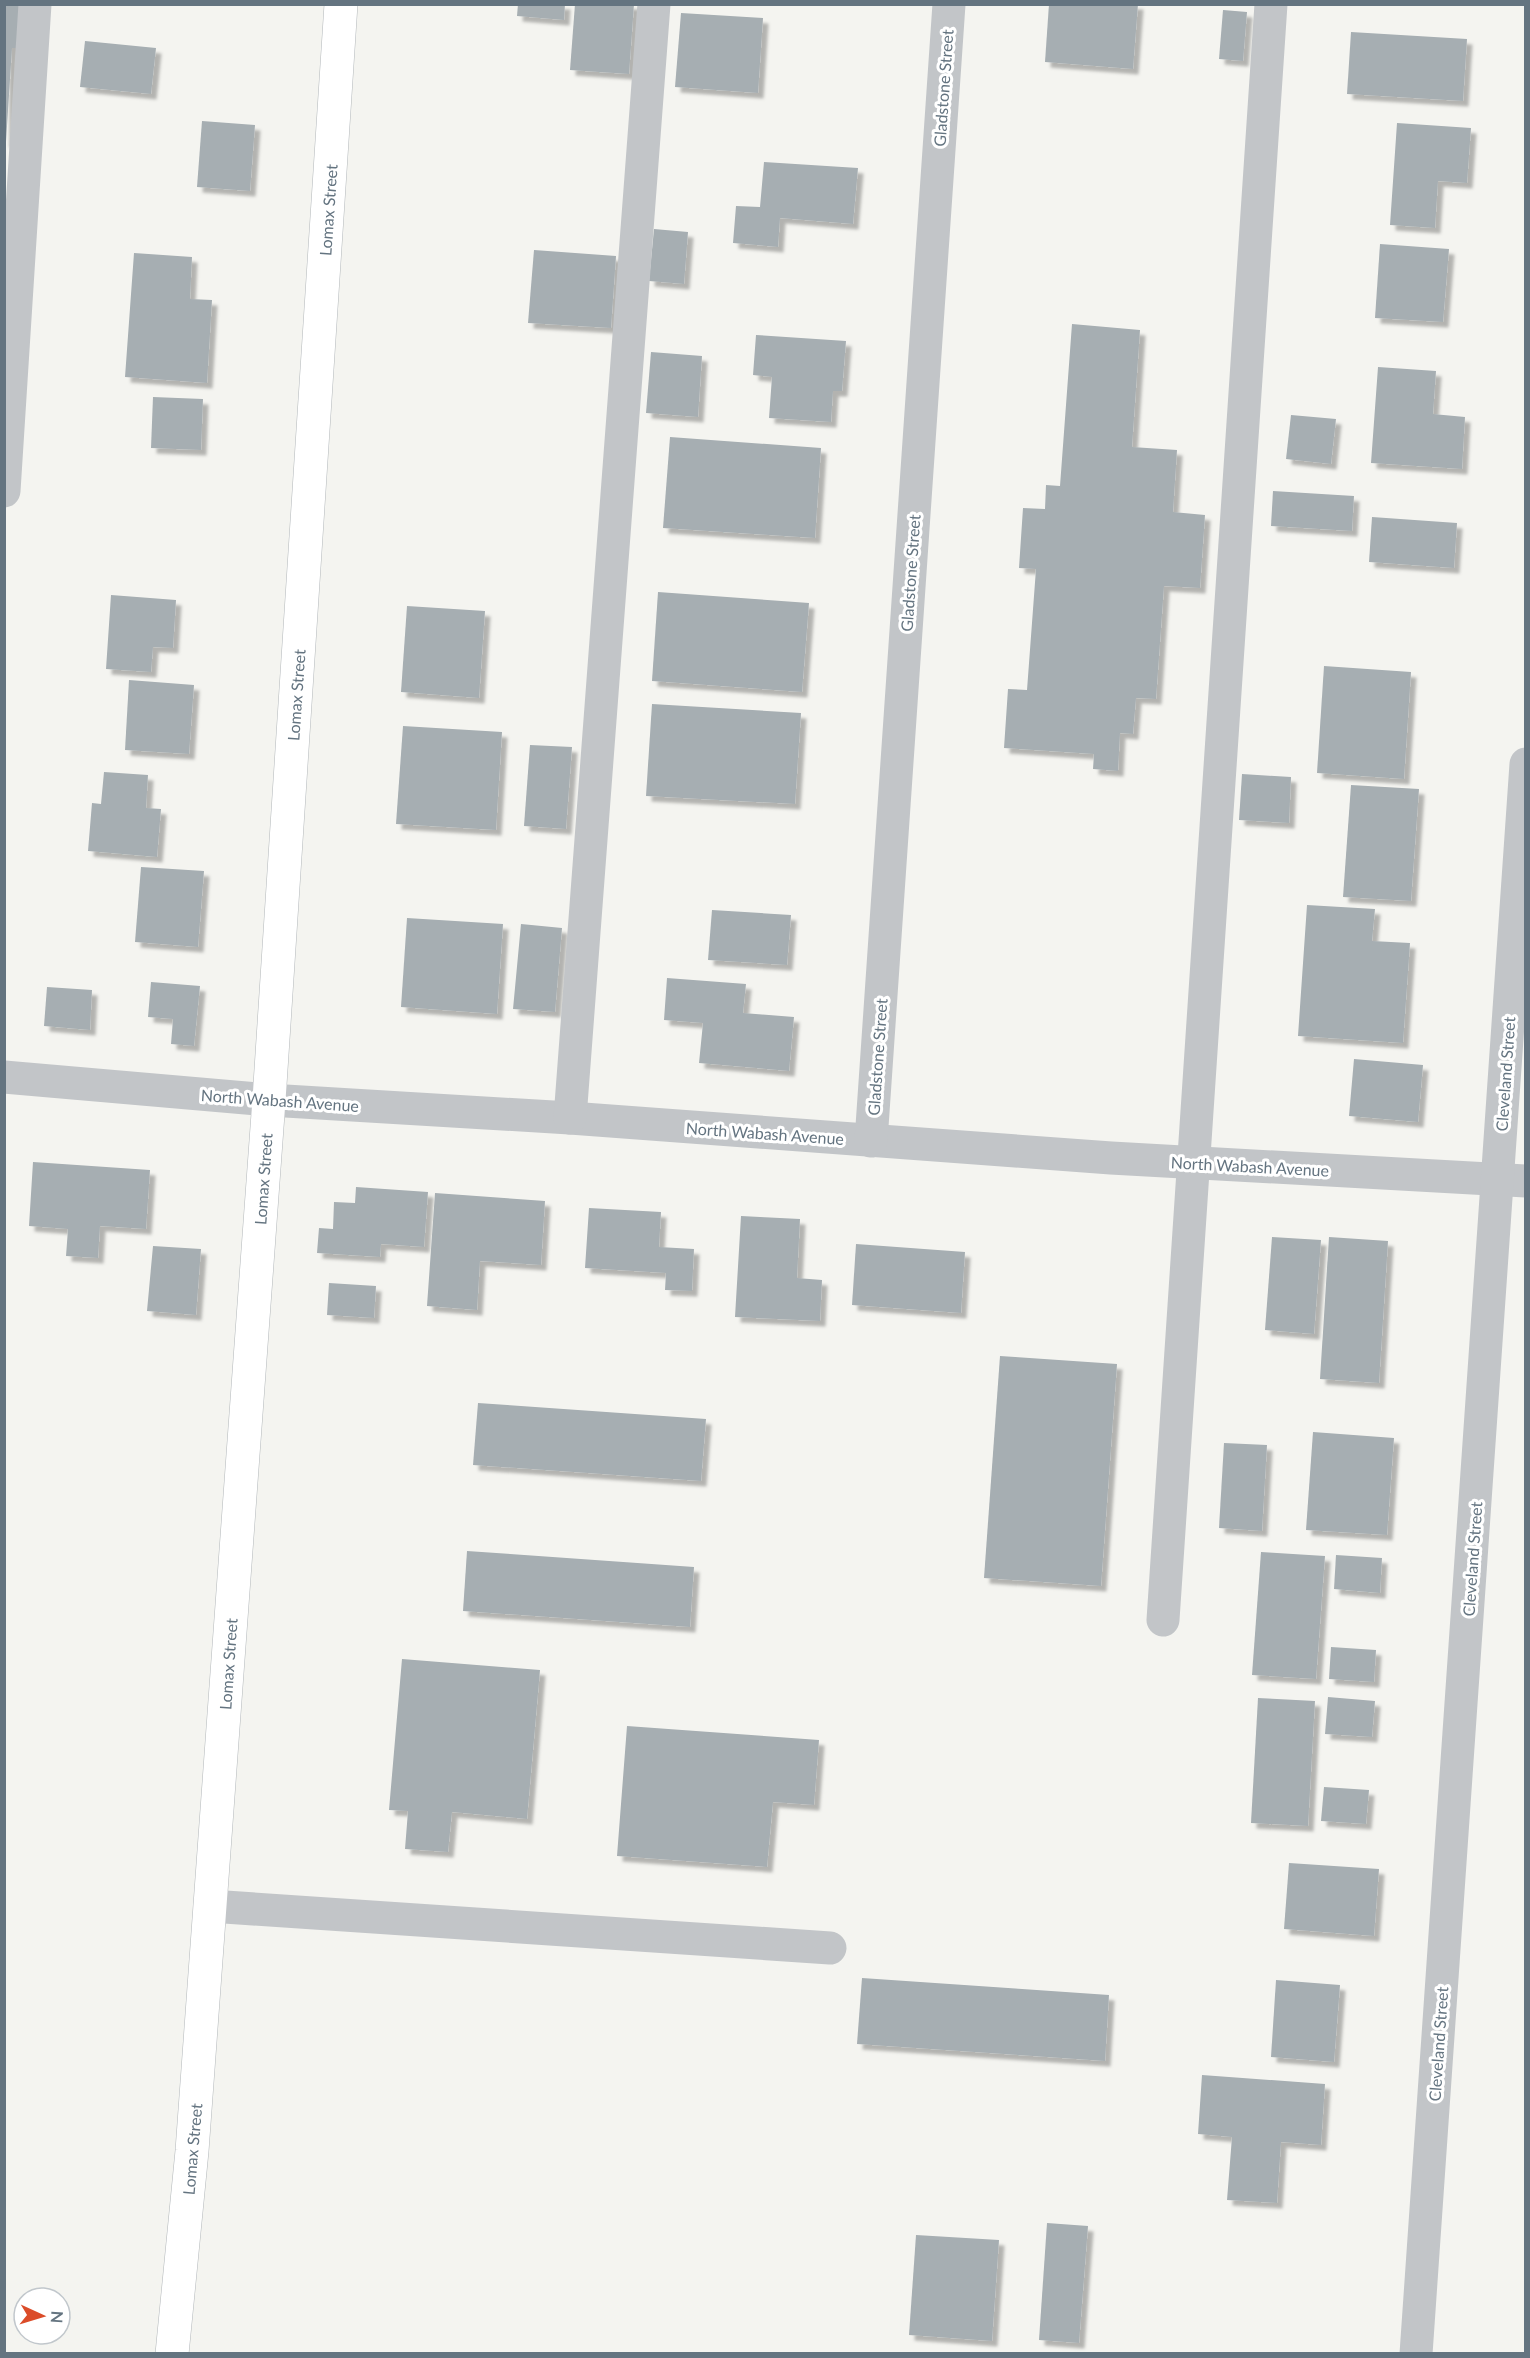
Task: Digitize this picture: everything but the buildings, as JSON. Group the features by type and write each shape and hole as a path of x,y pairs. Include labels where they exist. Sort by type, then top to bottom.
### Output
{"main road":[{"name":"Lomax Street","path":"172,2354 192,2151 269,1100 341,4"}],"street":[{"path":"4,490 35,4"},
{"path":"570,1118 654,4"},
{"name":"Gladstone Street","path":"871,1141 949,4"},
{"path":"1163,1620 1271,4"},
{"name":"Cleveland Street","path":"1416,2354 1512,1180 1526,764"},
{"name":"North Wabash Avenue","path":"4,1077 269,1100 570,1118 1195,1163 1512,1180"},
{"path":"210,1906 830,1948"}]}
